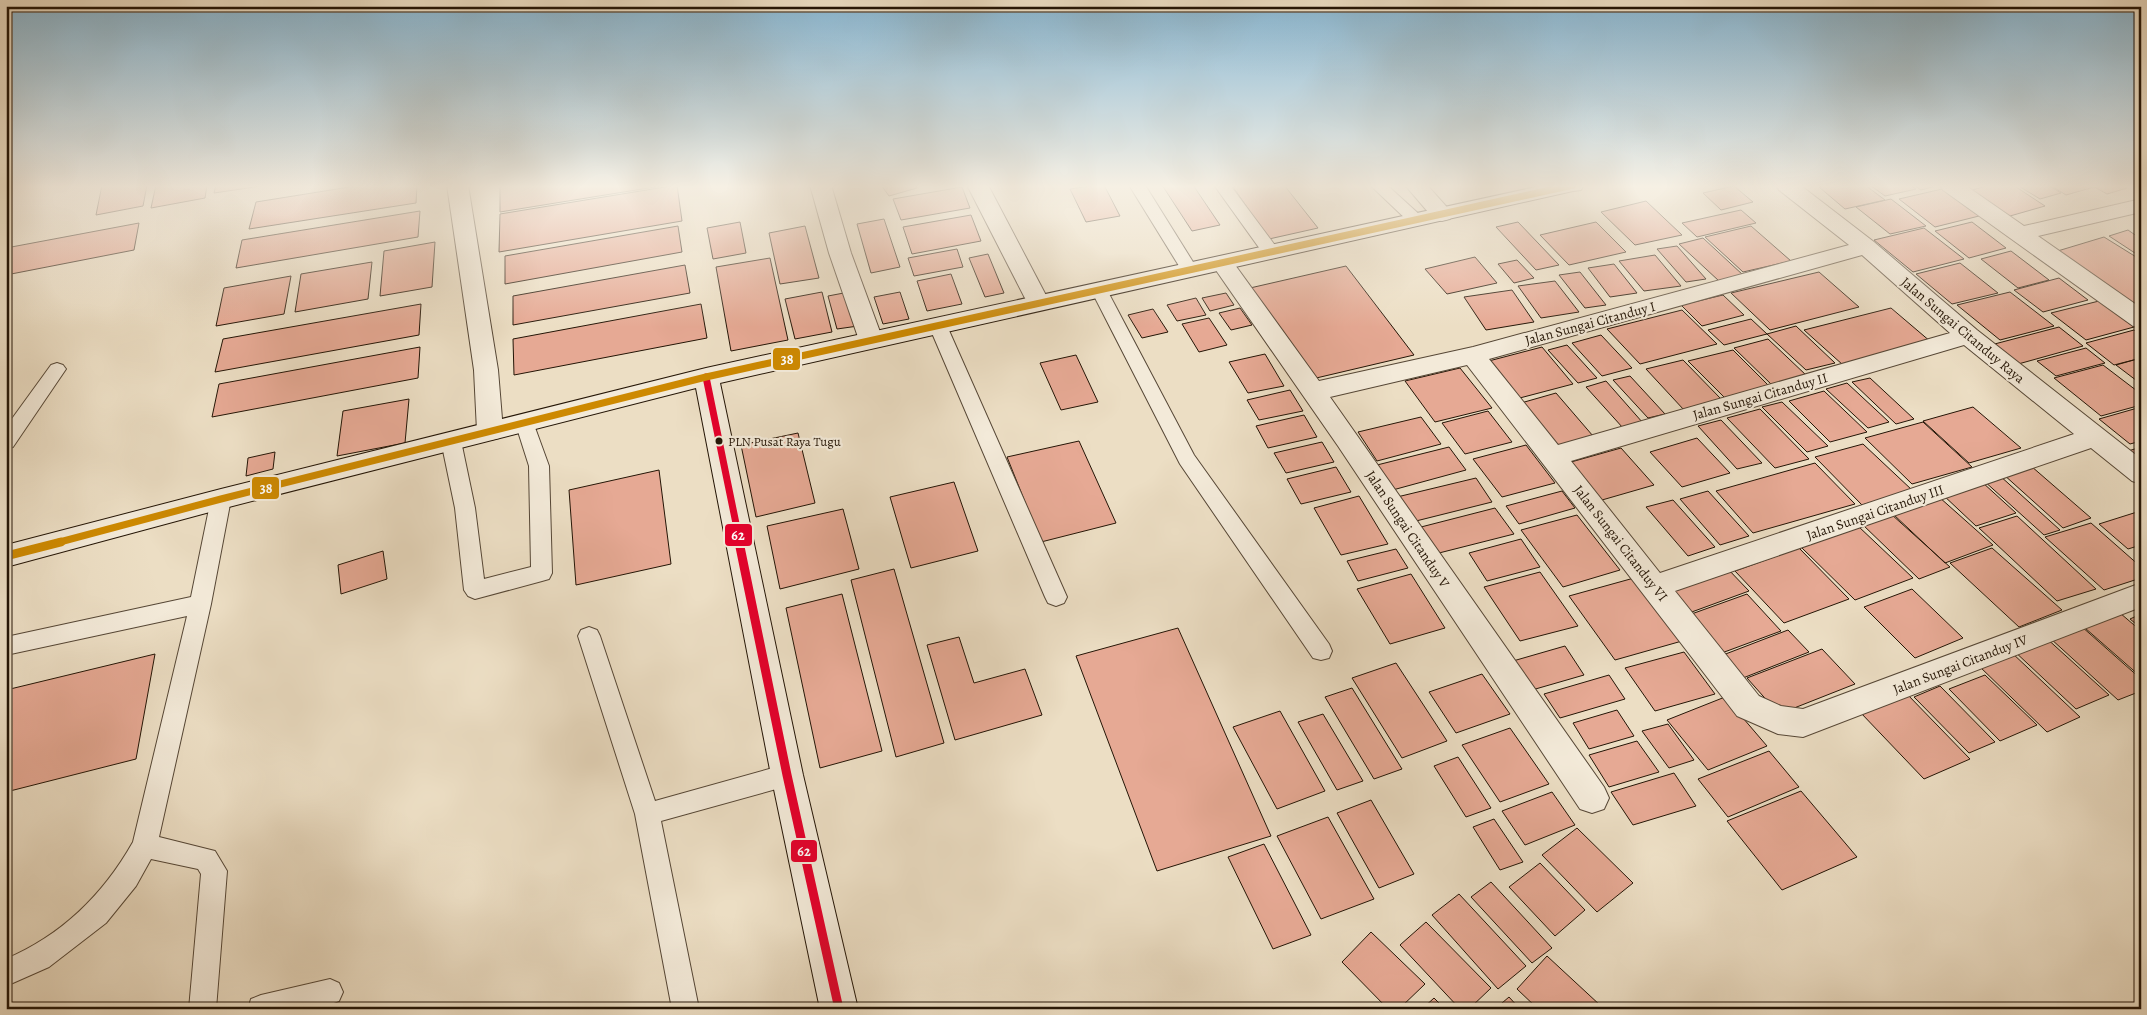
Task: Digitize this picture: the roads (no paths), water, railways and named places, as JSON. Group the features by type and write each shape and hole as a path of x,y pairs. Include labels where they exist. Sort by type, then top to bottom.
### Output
{"street":[{"path":"464,232 486,370 490,431"},
{"path":"834,232 871,340"},
{"path":"1001,232 1038,303"},
{"path":"6,556 220,499 706,377 1360,232"},
{"name":"Jalan Sungai Citanduy Raya","path":"1847,232 1968,336 2141,474"},
{"path":"2020,234 2027,232"},
{"path":"2020,234 2141,320"},
{"name":"Jalan Sungai Citanduy I","path":"1313,391 1360,382 1473,355 1866,247"},
{"name":"Jalan Sungai Citanduy V","path":"1222,262 1313,391 1592,798"},
{"name":"Jalan Sungai Citanduy II","path":"1553,456 1968,336"},
{"name":"Jalan Sungai Citanduy VI","path":"1473,355 1748,706 1778,720"},
{"path":"706,377 787,775 839,1009"},
{"name":"Jalan Sungai Citanduy III","path":"1655,586 2095,437"},
{"name":"Jalan Sungai Citanduy IV","path":"1778,720 1803,723 2141,595"}],"lane":[{"path":"1167,232 1190,270"},
{"path":"1257,232 1271,252"},
{"path":"1098,290 1187,459 1321,651"},
{"path":"938,326 1056,597"},
{"path":"6,442 57,369"},
{"path":"451,441 465,508 474,590 542,573 539,466 524,422"},
{"path":"6,973 40,958 97,914 128,877 145,846 200,604 220,499"},
{"path":"6,646 200,604"},
{"path":"589,636 647,814 686,1009"},
{"path":"647,814 787,775"},
{"path":"145,846 206,859 214,870 202,1009"},
{"path":"261,1009 330,992"}],"place":[{"name":"PLN Pusat Raya Tugu","path":"719,441"}]}
